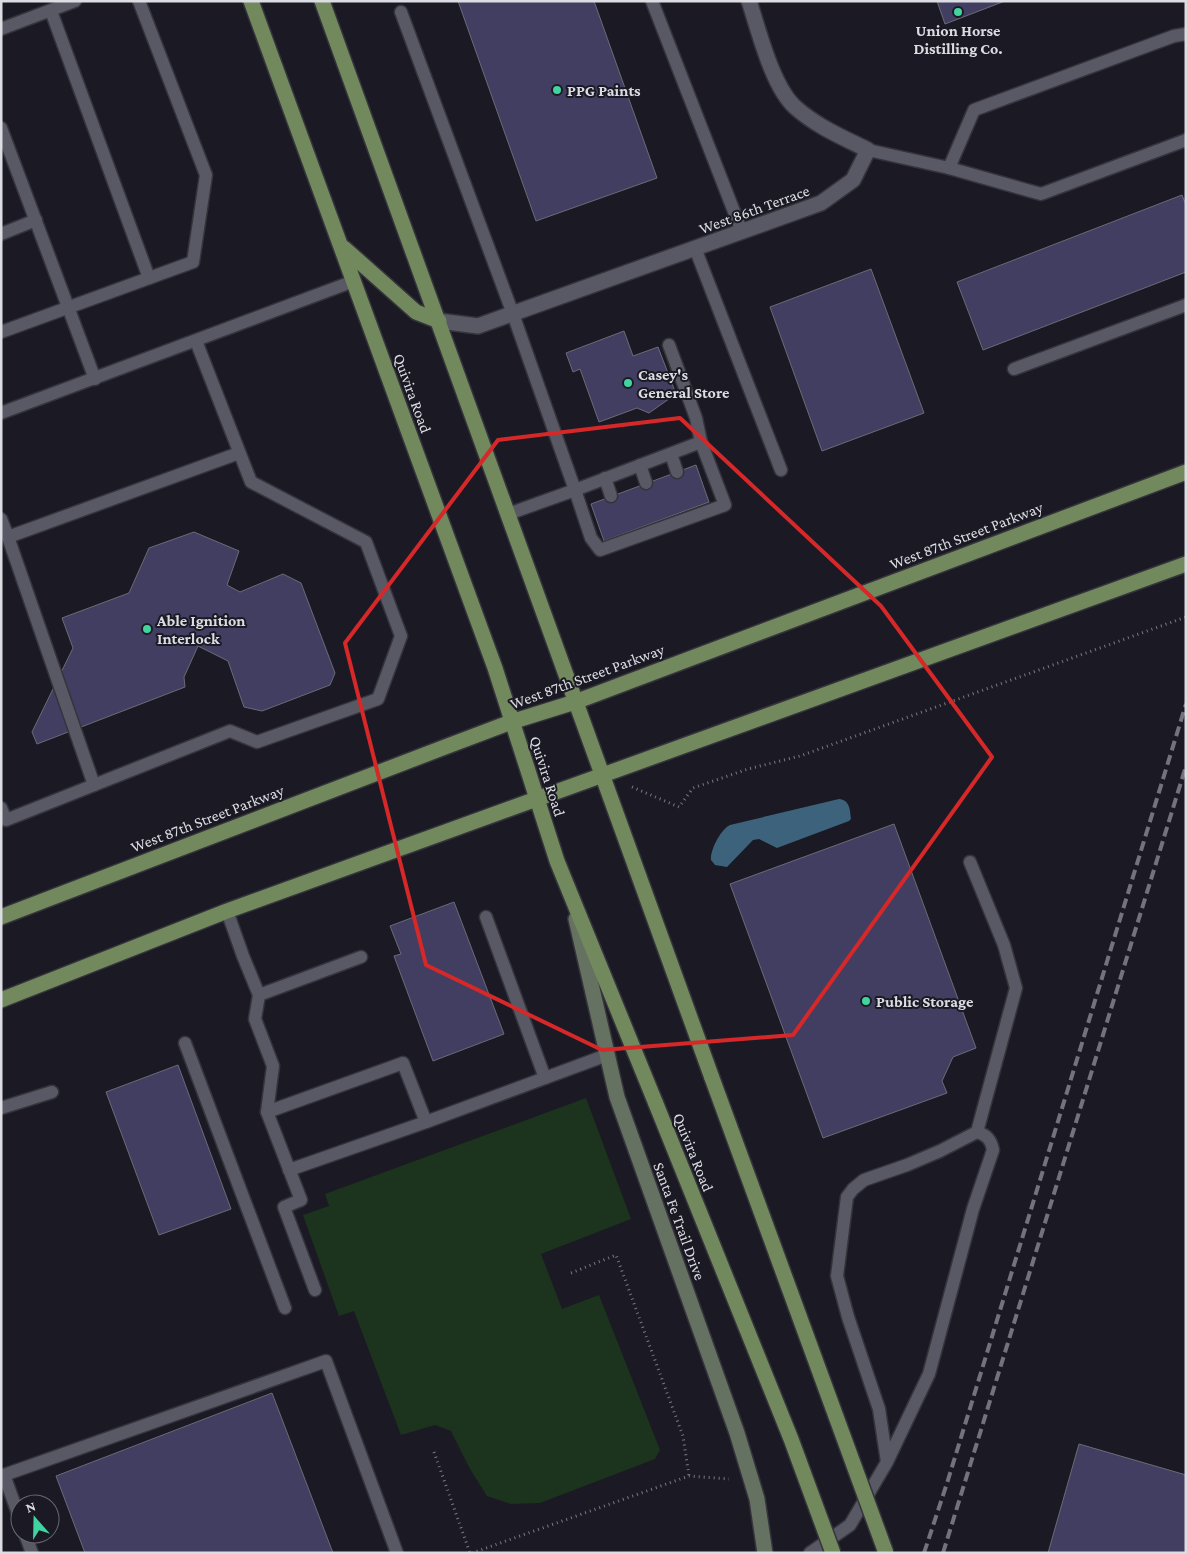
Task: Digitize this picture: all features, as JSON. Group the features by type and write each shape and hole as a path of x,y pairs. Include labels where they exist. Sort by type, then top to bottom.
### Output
{"main road":[{"name":"Quivira Road","path":"251,1 494,668 557,861 790,1439 833,1553"},
{"path":"322,1 575,702 886,1553"},
{"path":"342,247 416,312 439,321"},
{"name":"West 87th Street Parkway","path":"1,917 511,722 575,702 1186,472"},
{"path":"1,1000 227,911 1186,564"},
{"name":"Santa Fe Trail Drive","path":"572,898 617,1097 737,1433 757,1499 765,1553"}],"street":[{"path":"749,1 776,80 794,106 824,128 868,150"},
{"name":"West 86th Terrace","path":"439,321 478,326 821,203 853,180 868,150"}],"lane":[{"path":"1,29 75,1"},
{"path":"1,332 193,262 206,175 139,1"},
{"path":"652,1 742,232"},
{"path":"51,11 149,278"},
{"path":"401,12 513,314 591,538 600,550 627,536 662,523 691,513 725,505 701,442 696,418 669,345"},
{"path":"949,168 974,110 1174,36 1186,34"},
{"path":"1,128 94,379"},
{"path":"868,150 949,168 1041,194 1186,140"},
{"path":"1,234 36,220"},
{"path":"696,248 781,470"},
{"path":"1,413 354,281"},
{"path":"1014,369 1186,305"},
{"path":"1,808 6,820 230,730 257,742 378,699 401,636 366,542 251,482 196,341"},
{"path":"508,514 701,442"},
{"path":"8,537 239,453"},
{"path":"671,454 677,472"},
{"path":"640,465 646,483"},
{"path":"605,478 611,496"},
{"path":"1,519 94,785"},
{"path":"970,862 1004,945 1016,988 977,1132"},
{"path":"227,911 259,995 255,1020 273,1066 267,1112 300,1200 284,1207 315,1290"},
{"path":"486,917 545,1078"},
{"path":"259,995 361,957"},
{"path":"186,1043 285,1308"},
{"path":"289,1170 607,1055"},
{"path":"267,1112 403,1063 426,1122"},
{"path":"1,1108 52,1092"},
{"path":"810,1553 850,1525 887,1462 929,1374 973,1209 993,1150 992,1142 986,1135 977,1132 915,1162 864,1180 847,1197 837,1276 848,1317 879,1409 887,1462"},
{"path":"11,1494 4,1475 326,1361 397,1553"}],"path":[{"path":"603,775 679,807 693,788 748,769 800,756 1186,616"},
{"path":"571,1273 616,1255 683,1436 689,1476"},
{"path":"434,1452 471,1553 689,1476 752,1480"}],"highlighted area":[{"path":"680,418 881,606 992,757 793,1035 602,1050 426,965 345,643 498,440"}],"green space":[{"path":"586,1098 631,1219 541,1254 562,1309 599,1295 660,1450 655,1459 540,1503 511,1504 487,1496 470,1469 451,1431 435,1425 401,1435 354,1311 339,1316 303,1215 329,1206 325,1194"}],"water":[{"path":"839,799 845,801 849,806 851,819 849,821 777,848 759,839 753,840 727,867 715,865 711,860 712,851 717,840 730,825"}],"building":[{"name":"PPG Paints","path":"458,1 594,1 657,178 536,221"},
{"name":"Union Horse Distilling Co.","path":"937,1 1005,1 945,24"},
{"path":"1182,195 1186,205 1186,272 983,350 957,282"},
{"path":"871,269 924,413 822,451 770,307"},
{"name":"Casey's General Store","path":"624,331 633,356 658,347 676,394 649,413 637,408 599,422 580,369 573,372 566,353"},
{"path":"696,465 709,502 604,541 591,504"},
{"path":"194,532 239,551 227,585 240,592 283,574 301,583 335,673 330,685 262,711 244,707 228,661 198,646 184,677 185,687 37,744 32,732 73,648 62,618 129,593 149,548"},
{"name":"Public Storage","path":"894,824 976,1048 953,1057 942,1081 947,1093 823,1138 730,884"},
{"path":"454,902 504,1034 433,1061 394,956 401,954 390,926"},
{"path":"178,1065 231,1209 159,1235 106,1092"},
{"path":"272,1393 333,1553 85,1553 56,1476"},
{"path":"1079,1444 1186,1475 1186,1553 1048,1553"}],"railway":[{"path":"924,1553 1186,704"},
{"path":"943,1553 1186,766"}],"place":[{"name":"Union Horse Distilling Co.","path":"958,12"},
{"name":"PPG Paints","path":"557,90"},
{"name":"Casey's General Store","path":"628,383"},
{"name":"Able Ignition Interlock","path":"147,629"},
{"name":"Public Storage","path":"866,1001"}]}
